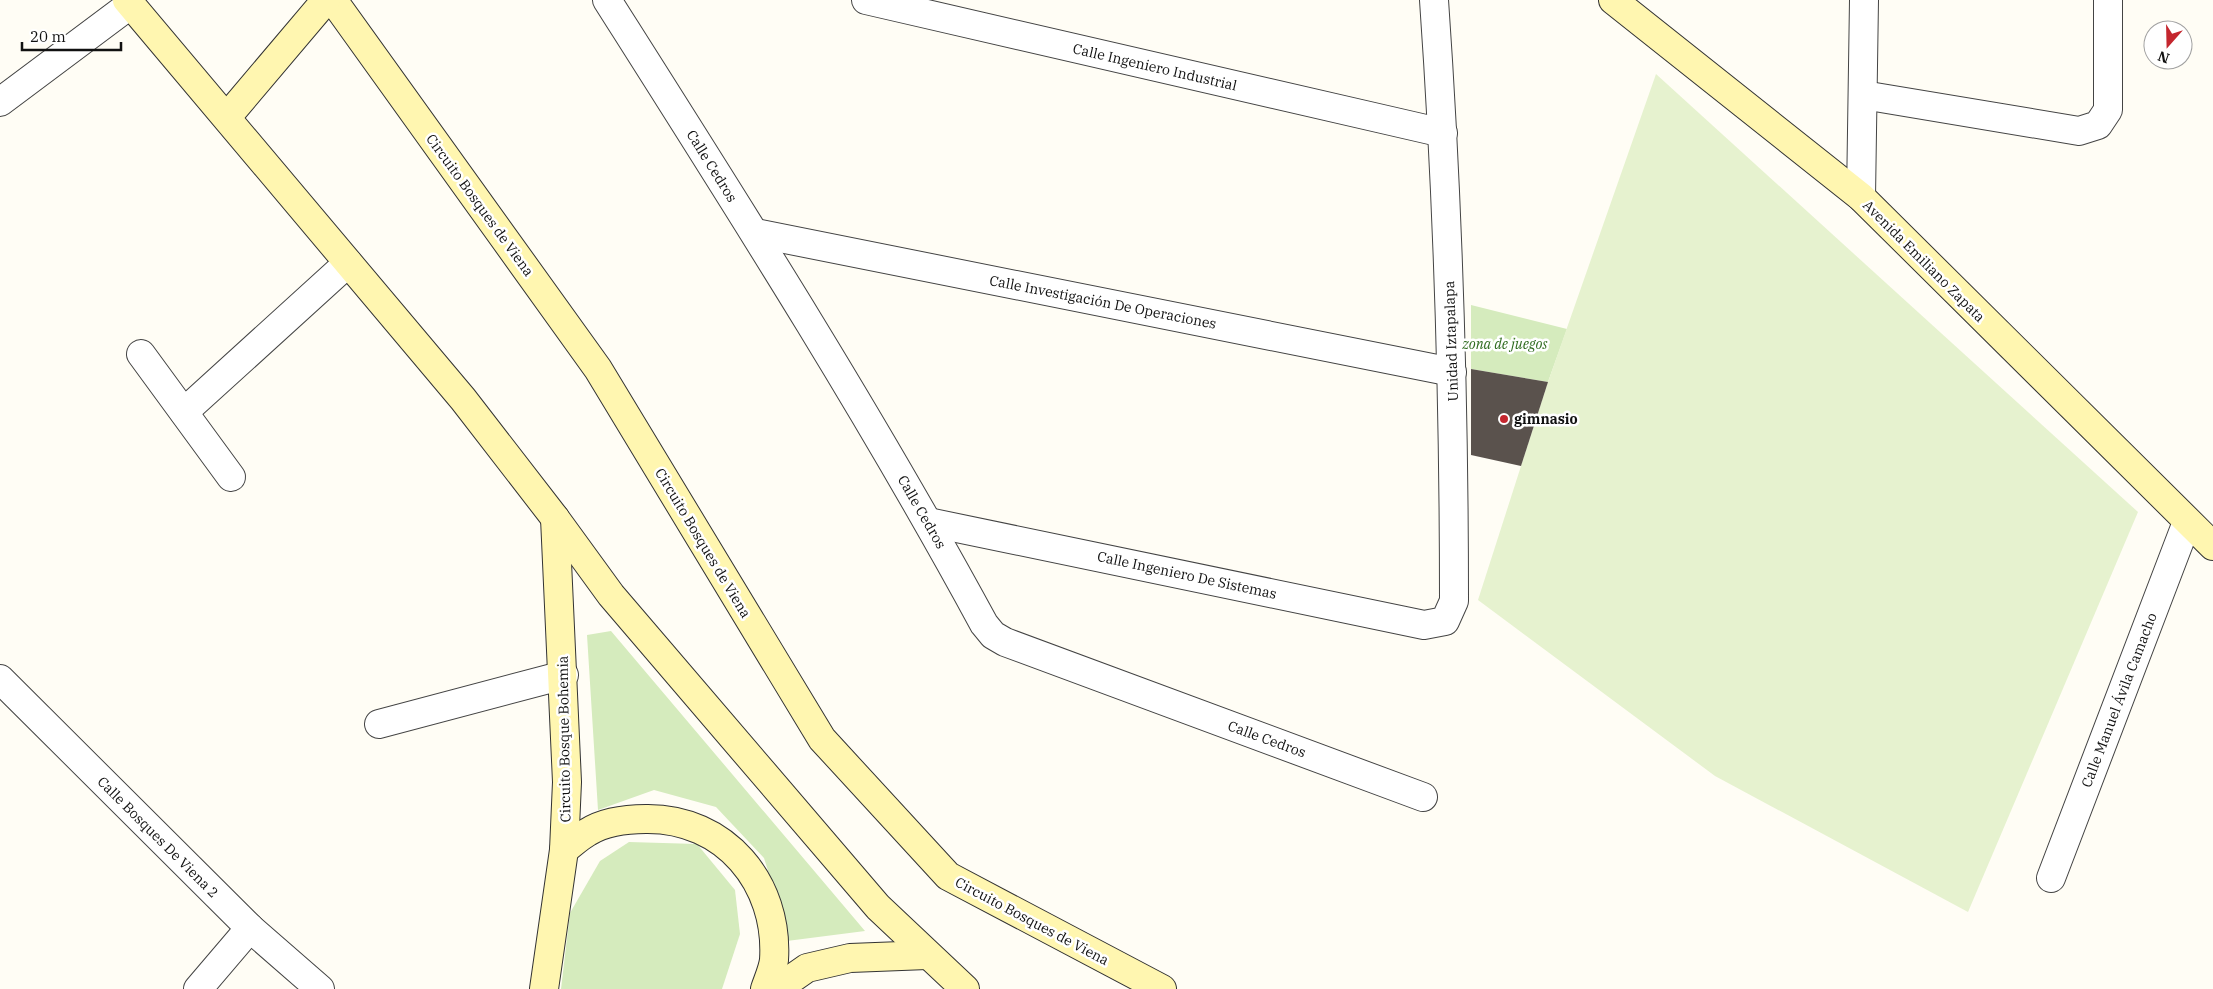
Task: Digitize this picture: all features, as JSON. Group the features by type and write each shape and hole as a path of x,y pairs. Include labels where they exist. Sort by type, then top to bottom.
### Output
{"main road":[{"path":"227,117 326,0"},
{"name":"Circuito Bosques de Viena","path":"333,0 598,369 822,739 948,876 1162,989"},
{"name":"Avenida Emiliano Zapata","path":"1613,0 1861,197 2213,546"},
{"path":"129,2 463,399 555,518 611,595 878,906 927,956 965,989"},
{"name":"Circuito Bosque Bohemia","path":"544,989 564,850 567,782 564,675 555,518"},
{"path":"564,850 589,831 627,818 666,818 704,830 736,853 760,885 773,923 774,962 765,989"},
{"path":"777,989 807,968 850,958 927,956"}],"street":[{"name":"Calle Cedros","path":"608,0 755,233 928,522 984,624 993,635 1014,646 1423,796"},
{"name":"Calle Ingeniero Industrial","path":"866,0 1443,133"},
{"name":"Unidad Iztapalapa","path":"1434,0 1443,133 1452,372 1454,601 1445,621"},
{"path":"1861,197 1864,0"},
{"path":"1864,95 2079,131 2098,125 2108,110 2108,0"},
{"path":"0,102 129,2"},
{"name":"Calle Investigación De Operaciones","path":"755,233 1452,372"},
{"path":"184,412 348,263"},
{"path":"141,354 231,477"},
{"name":"Calle Ingeniero De Sistemas","path":"928,522 1424,625 1445,621"},
{"name":"Calle Manuel Ávila Camacho","path":"2051,878 2187,522"},
{"path":"379,724 564,675"},
{"name":"Calle Bosques De Viena 2","path":"0,679 250,928 320,989"},
{"path":"198,989 250,928"}],"green space":[{"path":"1656,74 2138,512 1968,912 1715,776 1478,600 1548,382"},
{"name":"zona de juegos","path":"1471,305 1567,329 1548,382 1471,369"},
{"path":"611,631 865,931 779,942 780,909 764,858 716,807 654,790 598,810 587,635"},
{"path":"629,842 697,844 735,890 740,934 722,989 561,989 570,913 600,861"}],"building":[{"name":"gimnasio","path":"1471,369 1548,382 1521,466 1471,455"}],"place":[{"name":"gimnasio","path":"1504,419"}]}
